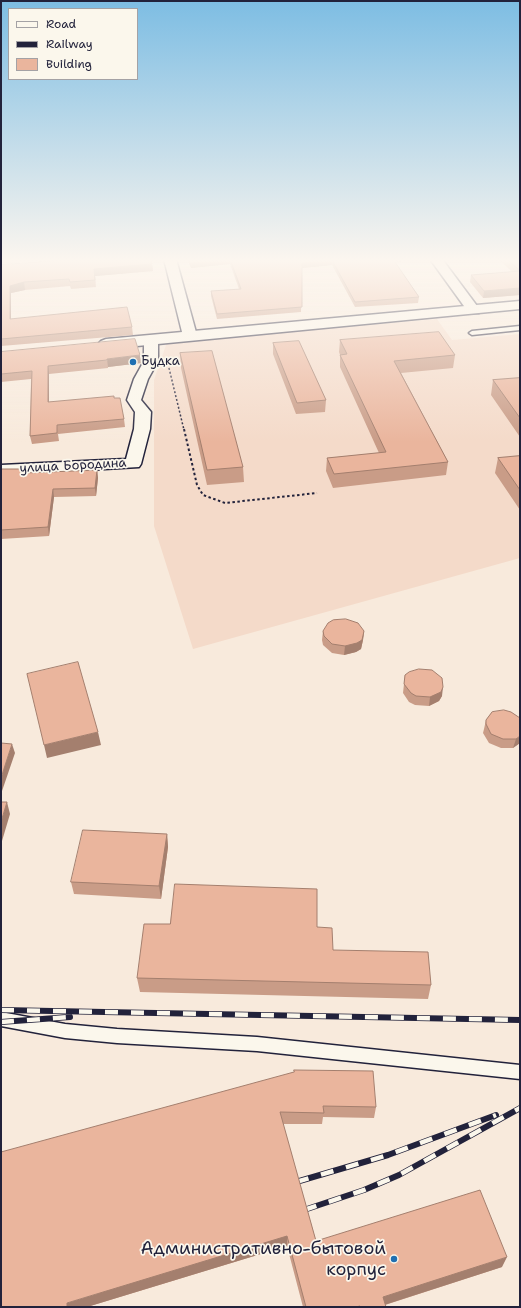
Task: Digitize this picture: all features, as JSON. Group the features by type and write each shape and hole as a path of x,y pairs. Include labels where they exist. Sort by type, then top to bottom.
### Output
{"main road":[{"path":"89,345 364,320"}],"street":[{"path":"186,320 190,336"},
{"name":"улица Бородина","path":"1,470 133,464 142,430 143,412 134,400 141,379 151,361 157,339"}],"lane":[{"path":"472,333 520,328"},
{"path":"1,1019 65,1031 117,1036 257,1044 520,1072"}],"path":[{"path":"157,339 197,484 203,495 225,503 317,493"}],"shaded area":[{"path":"425,320 438,320 452,340 520,334 520,558 193,649 154,526 154,380 167,342"}],"building":[{"path":"1,320 130,320 132,327 1,339"},
{"path":"439,332 455,355 394,361 448,462 334,474 327,458 386,452 340,355 347,354 340,340"},
{"path":"135,339 140,355 48,366 48,402 114,396 114,398 120,398 124,419 57,425 57,433 30,436 32,371 1,374 1,352"},
{"path":"299,341 326,400 297,403 273,343"},
{"path":"212,351 243,467 207,470 180,353"},
{"path":"520,378 520,418 493,380"},
{"path":"520,456 520,490 498,458"},
{"path":"1,469 25,469 24,473 97,470 95,488 53,489 48,527 1,530"},
{"path":"346,619 358,623 364,631 362,640 345,646 332,644 324,636 323,631 328,623 333,620"},
{"path":"78,662 98,732 44,745 27,674"},
{"path":"419,669 432,670 442,678 443,687 441,692 430,697 416,696 411,693 404,684 405,675"},
{"path":"504,710 511,712 520,718 520,736 516,739 503,739 491,734 486,724 486,720 492,712"},
{"path":"1,743 12,744 1,778"},
{"path":"1,802 7,802 1,822"},
{"path":"83,830 167,834 159,886 71,882"},
{"path":"175,884 317,889 317,927 332,928 333,950 428,952 431,985 137,978 144,924 170,924"},
{"path":"294,1070 373,1071 376,1107 323,1106 324,1113 280,1112 316,1241 480,1190 507,1257 383,1297 386,1307 306,1307 287,1236 67,1303 67,1307 1,1307 1,1152 294,1072"}],"railway":[{"path":"1,1010 520,1020"},
{"path":"1,1022 70,1017"},
{"path":"304,1210 364,1190 399,1175 520,1108"},
{"path":"296,1182 388,1155 496,1115"}],"place":[{"name":"Будка","path":"133,362"},
{"name":"Административно-бытовой корпус","path":"394,1259"}]}
